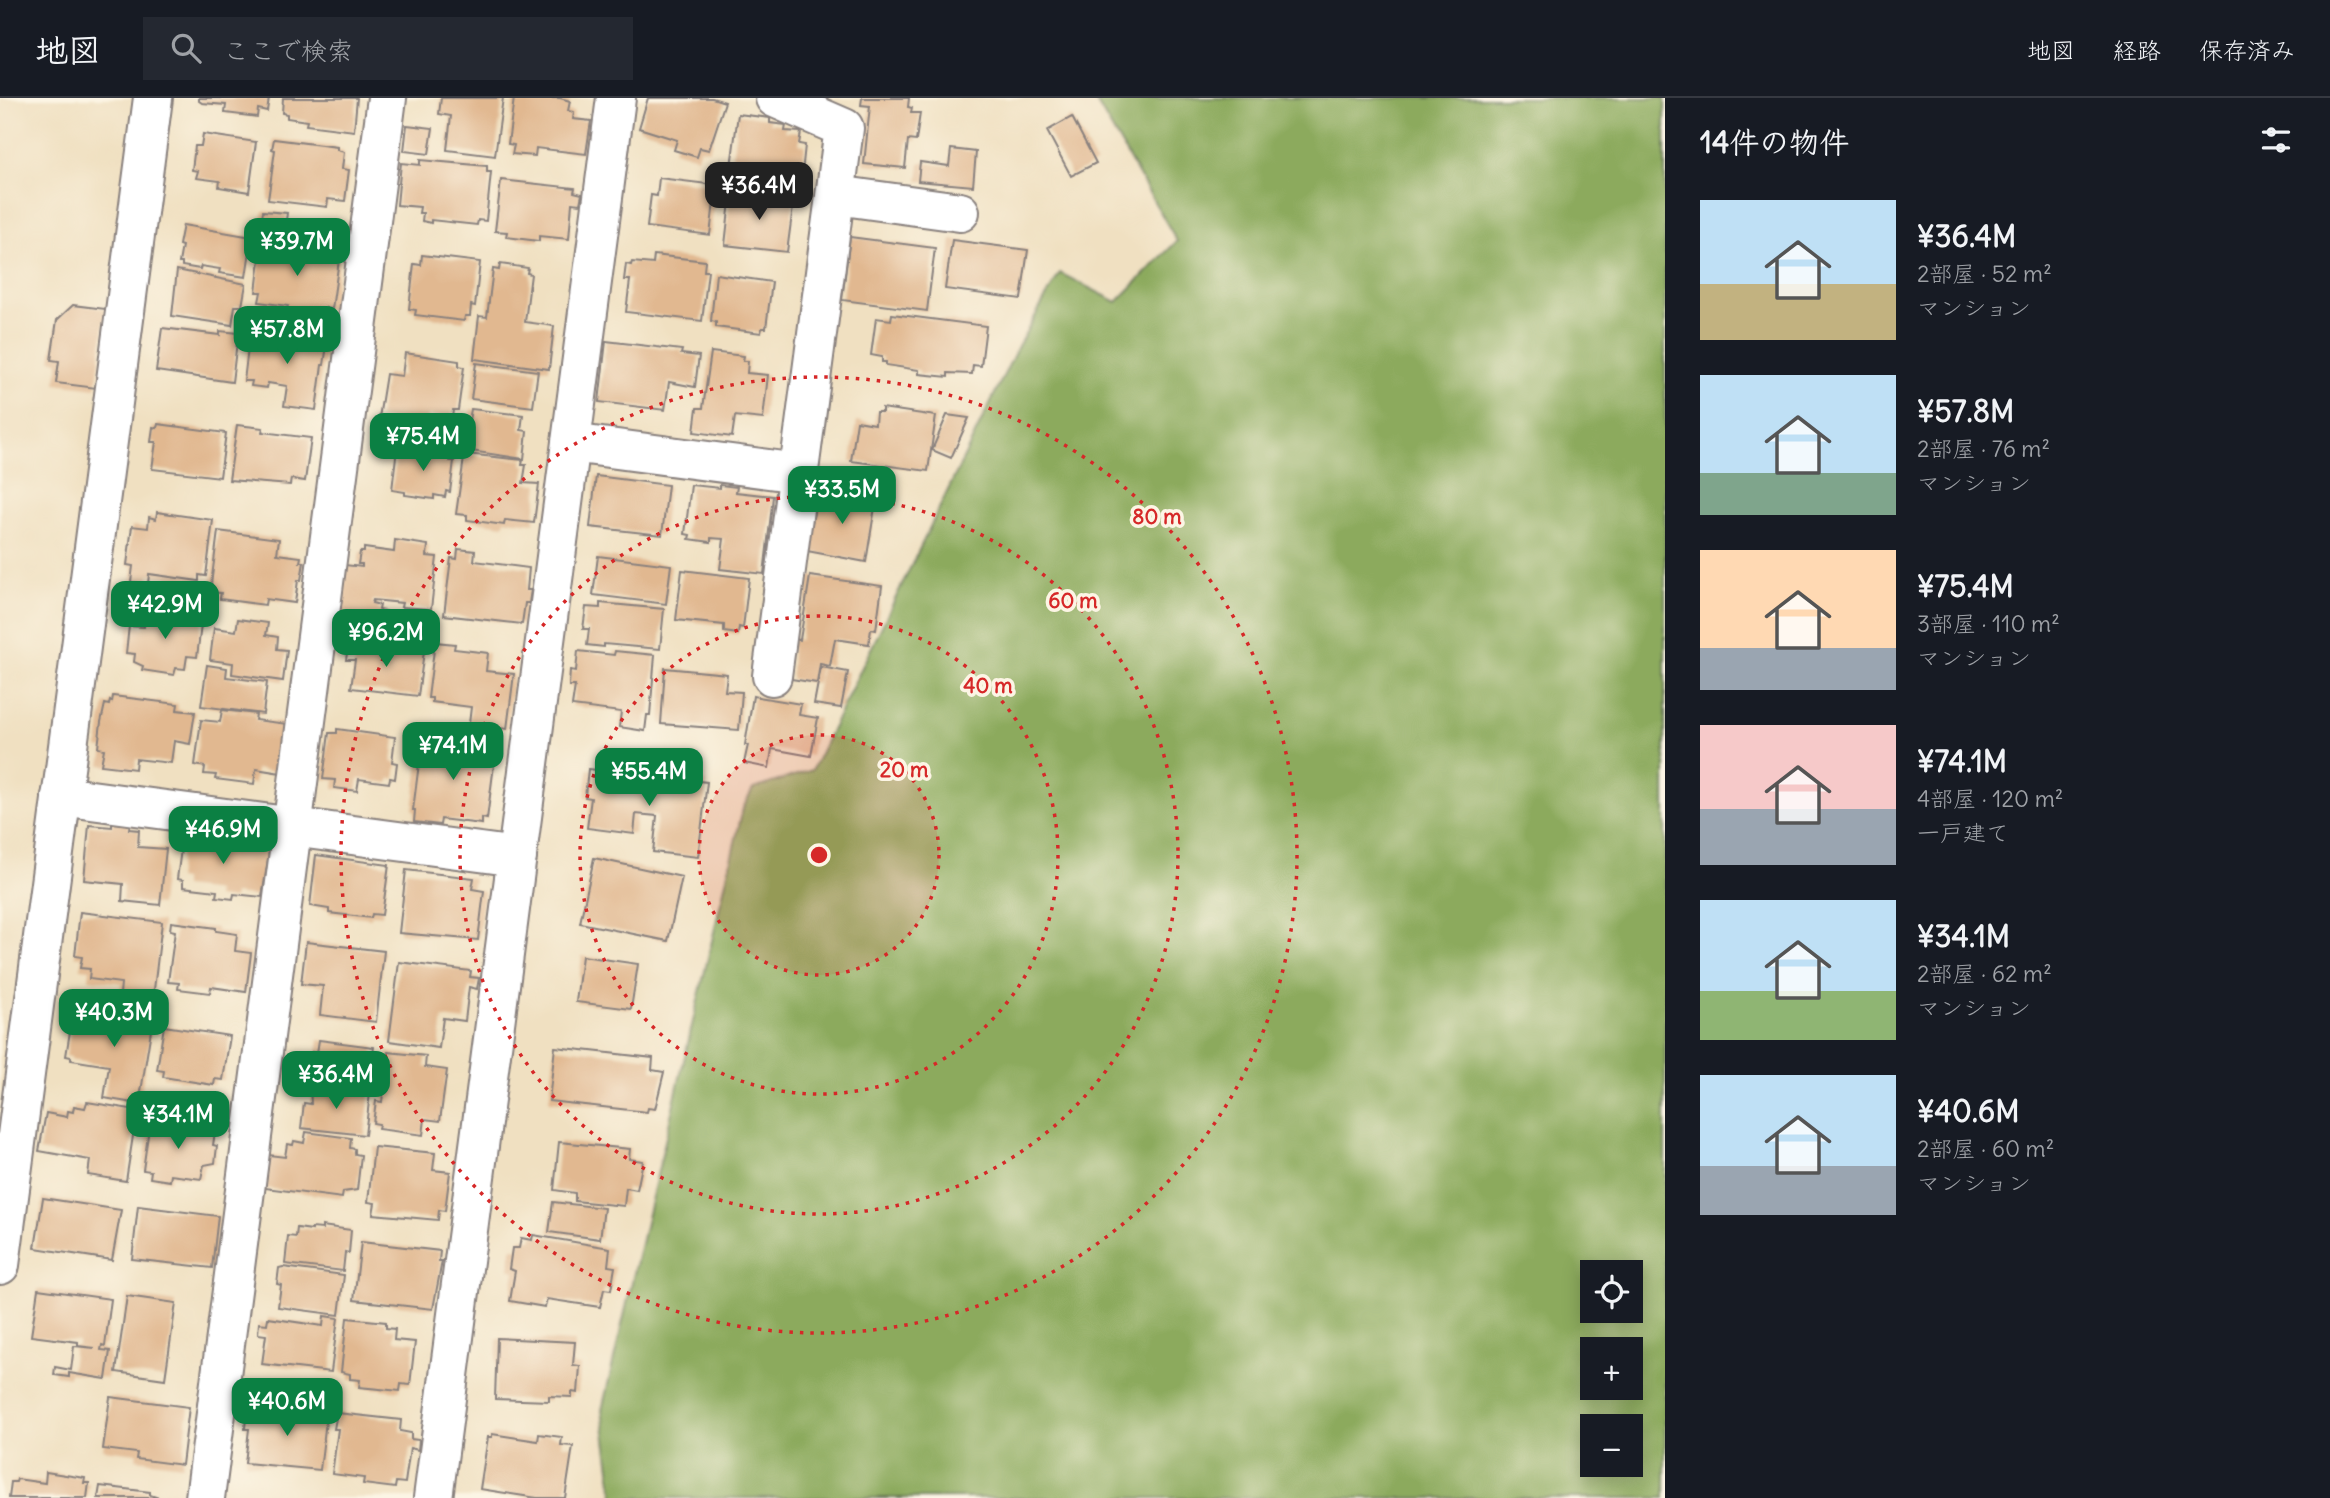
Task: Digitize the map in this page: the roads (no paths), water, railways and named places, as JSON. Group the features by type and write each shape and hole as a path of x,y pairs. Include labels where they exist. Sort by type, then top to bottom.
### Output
{"street":[{"path":"0,1265 153,98"},
{"path":"205,1498 387,98"},
{"path":"433,1498 616,98"},
{"path":"772,676 845,128 775,98"},
{"path":"836,195 960,212"},
{"path":"571,443 799,473"},
{"path":"61,796 517,858"}]}
